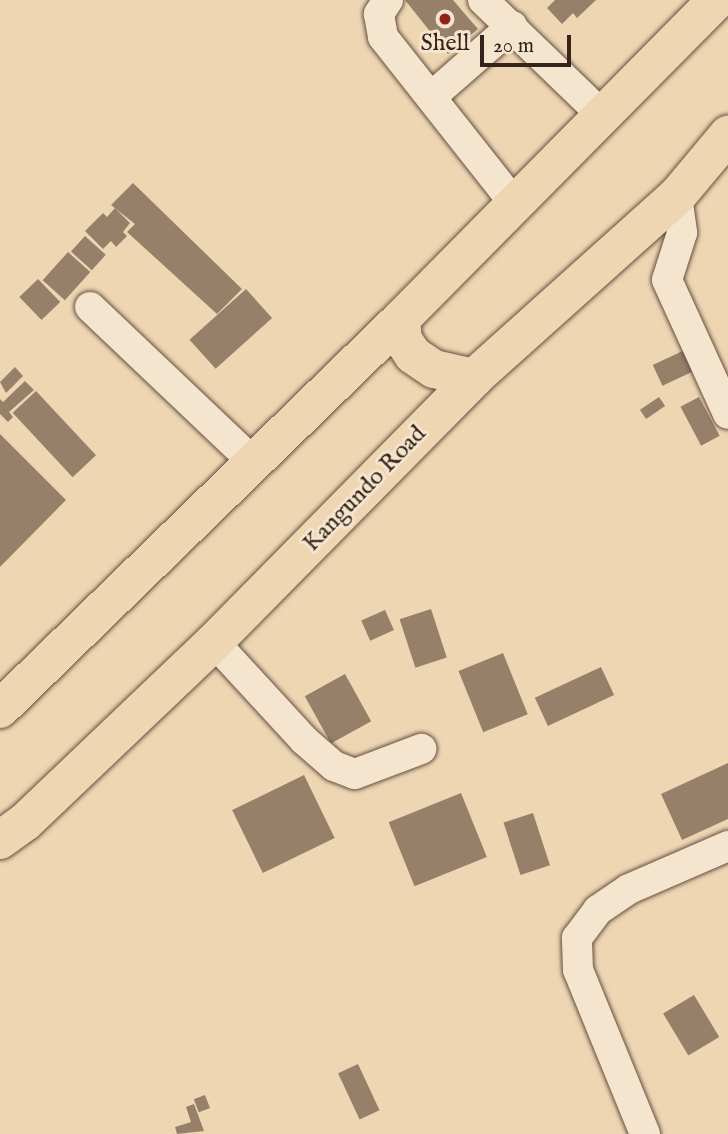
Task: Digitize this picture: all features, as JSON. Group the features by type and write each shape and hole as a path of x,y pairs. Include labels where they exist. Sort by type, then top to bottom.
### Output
{"highway":[{"path":"0,709 401,318 717,0"},
{"name":"Kangundo Road","path":"0,840 25,822 214,642 474,378 677,196 728,135"},
{"path":"401,318 403,340 413,355 434,369 474,378"}],"street":[{"path":"388,0 379,14 383,37 514,203"},
{"path":"483,0 603,116"},
{"path":"431,97 512,26"},
{"path":"677,196 682,233 667,280 728,414"},
{"path":"90,307 252,461"},
{"path":"214,642 303,740 334,766 355,774 421,749"},
{"path":"645,1134 579,970 576,937 598,910 629,888 728,846"}],"building":[{"path":"405,0 453,0 478,29 448,54"},
{"path":"555,0 596,0 577,18 573,13 562,24 547,8"},
{"path":"133,183 242,289 217,314 127,232 135,224 111,205"},
{"path":"115,208 130,223 123,232 127,236 116,247 111,241 103,249 85,231 103,213 107,217"},
{"path":"85,236 106,255 92,270 71,252"},
{"path":"68,252 90,272 65,300 43,280"},
{"path":"38,279 60,302 42,320 19,297"},
{"path":"246,289 272,318 216,369 190,340"},
{"path":"689,348 699,369 662,386 653,365"},
{"path":"15,367 23,376 6,393 0,382"},
{"path":"25,381 34,390 9,412 13,417 8,422 0,414 0,399 3,402"},
{"path":"36,391 96,455 73,477 13,413"},
{"path":"659,397 665,406 646,419 640,410"},
{"path":"699,397 720,436 701,446 680,407"},
{"path":"0,434 66,500 0,567"},
{"path":"431,609 447,658 415,668 400,619"},
{"path":"385,610 394,630 370,641 361,621"},
{"path":"503,653 528,714 483,732 458,671"},
{"path":"601,667 614,695 548,726 535,698"},
{"path":"345,674 371,721 331,744 305,696"},
{"path":"728,763 728,819 682,840 661,794"},
{"path":"304,775 335,838 263,873 232,810"},
{"path":"461,793 487,857 415,886 389,822"},
{"path":"533,813 550,865 521,875 504,823"},
{"path":"694,995 719,1037 688,1056 663,1014"},
{"path":"358,1064 380,1110 360,1120 338,1073"},
{"path":"205,1095 210,1108 199,1112 194,1099"},
{"path":"194,1104 204,1131 177,1134 175,1127 191,1122 186,1107"}],"place":[{"name":"Shell","path":"445,19"}]}
